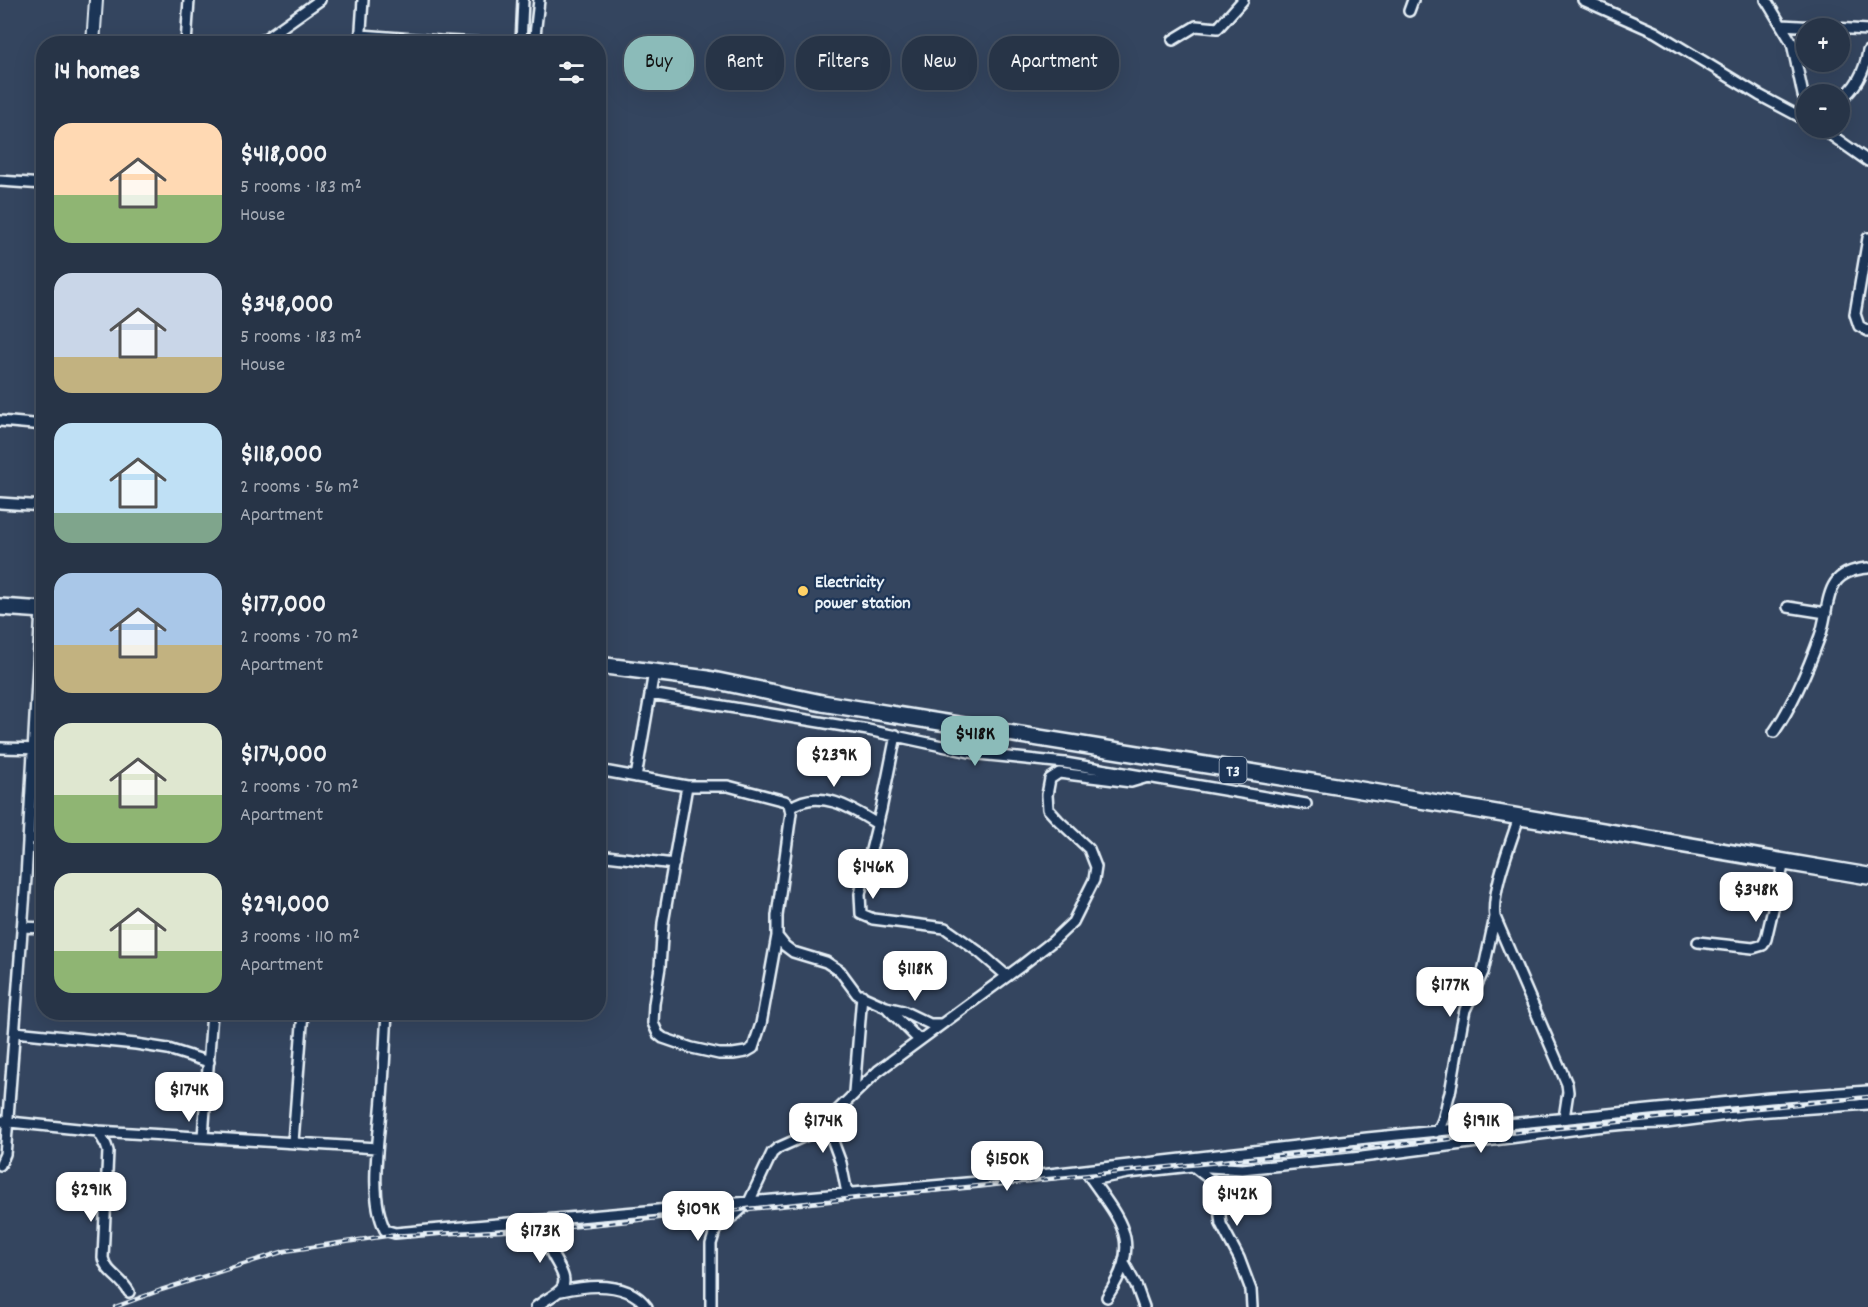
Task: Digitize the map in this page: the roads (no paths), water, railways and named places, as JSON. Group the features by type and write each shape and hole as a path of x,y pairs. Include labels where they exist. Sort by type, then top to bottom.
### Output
{"highway":[{"path":"0,607 36,610"},
{"name":"T3","path":"606,667 708,679 822,703 1868,876"}],"street":[{"path":"94,36 96,0"},
{"path":"187,36 189,0"},
{"path":"269,36 320,0"},
{"path":"360,36 363,0"},
{"path":"521,36 523,0"},
{"path":"535,36 539,0"},
{"path":"1173,40 1196,26 1218,28 1242,0"},
{"path":"1409,11 1413,0"},
{"path":"1582,0 1655,32 1796,115"},
{"path":"1766,0 1792,42 1801,84"},
{"path":"1782,26 1868,30"},
{"path":"1850,92 1866,62 1868,51"},
{"path":"1838,138 1868,161"},
{"path":"0,181 36,183"},
{"path":"1868,238 1855,314 1858,326 1868,332"},
{"path":"0,421 36,424"},
{"path":"0,503 36,505"},
{"path":"1774,732 1800,685 1821,635 1836,581 1853,570 1868,568"},
{"path":"1788,607 1826,614"},
{"path":"636,777 654,672"},
{"path":"650,694 896,735 979,754 1065,763 1306,804"},
{"path":"0,1165 5,1154 4,1121 15,1032 36,702"},
{"path":"896,735 877,824 861,884 859,904 861,914 873,919 945,928 979,952 1007,976"},
{"path":"0,748 36,748"},
{"path":"606,771 687,786 728,786 785,801 790,808 777,916 777,936 761,1023 753,1047 746,1052 719,1054 676,1044 663,1038 655,1029 653,1014 660,967 663,923 687,786"},
{"path":"711,1307 712,1239 717,1228 748,1202 772,1153 816,1131 878,1071 1053,941 1073,922 1096,872 1094,858 1089,849 1048,809 1047,795 1050,778 1059,773 1131,782 1148,777"},
{"path":"790,808 799,801 820,799 856,811 877,824"},
{"path":"1519,817 1493,908 1567,1084 1564,1118"},
{"path":"28,838 36,838"},
{"path":"606,857 674,864"},
{"path":"1698,942 1753,948 1763,945 1784,862"},
{"path":"1436,1132 1442,1126 1462,1024 1483,972 1495,917"},
{"path":"22,927 36,928"},
{"path":"777,936 793,952 826,962 840,971 857,994 930,1024 940,1024"},
{"path":"854,1092 862,995"},
{"path":"886,1007 920,1040"},
{"path":"203,1137 212,1020"},
{"path":"293,1142 302,1020"},
{"path":"386,1020 377,1148 379,1210 386,1230 395,1233 978,1182 1564,1118 1868,1091"},
{"path":"15,1032 126,1042 168,1049 209,1062"},
{"path":"1092,1180 1128,1173 1192,1166 1242,1169 1362,1157 1595,1127 1666,1123 1776,1110 1868,1104"},
{"path":"833,1114 831,1136 841,1163 847,1193"},
{"path":"4,1121 98,1131 377,1148"},
{"path":"98,1131 108,1151 103,1258 105,1267 123,1282 129,1292"},
{"path":"1192,1166 1213,1180 1222,1194 1221,1224 1239,1258 1251,1290 1252,1307"},
{"path":"1085,1169 1125,1232 1125,1265 1107,1297"},
{"path":"551,1221 550,1252 564,1275 585,1286"},
{"path":"1125,1265 1144,1307"},
{"path":"561,1291 564,1275"},
{"path":"536,1307 561,1291 598,1284 625,1292 643,1301 647,1307"}],"railway":[{"path":"115,1307 285,1251 386,1236 549,1229 1868,1097"}],"place":[{"name":"Electricity power station","path":"803,591"}]}
